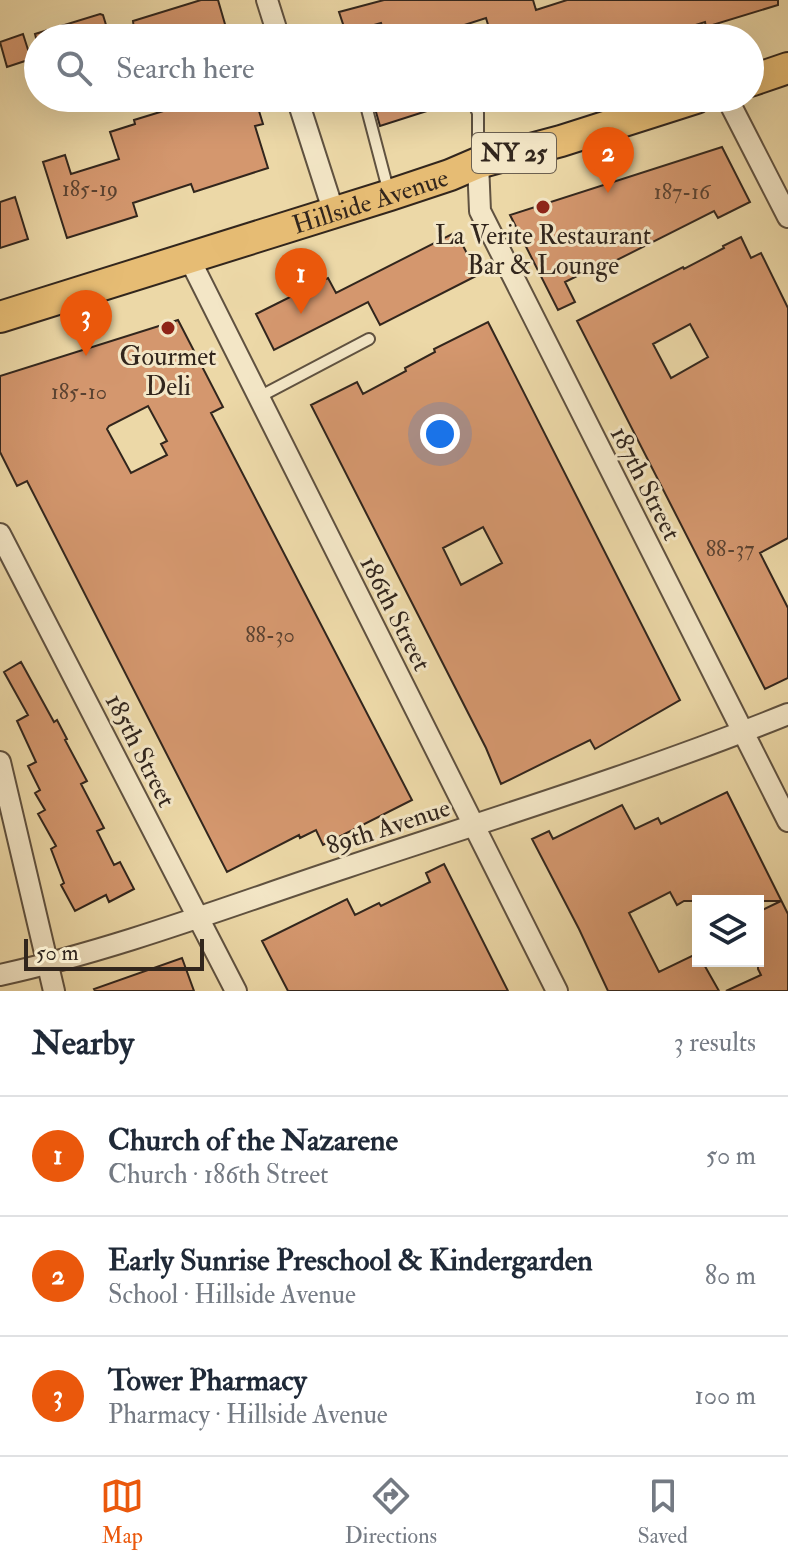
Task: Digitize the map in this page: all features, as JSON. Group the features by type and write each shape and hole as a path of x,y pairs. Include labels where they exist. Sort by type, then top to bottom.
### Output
{"main road":[{"path":"764,76 788,68"},
{"name":"Hillside Avenue","path":"0,317 390,195 478,163 652,112"}],"street":[{"path":"267,0 275,24"},
{"path":"302,112 334,213"},
{"path":"734,112 788,217"},
{"name":"187th Street","path":"478,163 480,211 788,821"},
{"name":"186th Street","path":"189,258 557,991"},
{"name":"185th Street","path":"0,534 6,562 236,991"},
{"name":"89th Avenue","path":"0,975 48,965 198,917 788,714"},
{"path":"0,762 54,991"}],"lane":[{"path":"368,112 390,195"},
{"path":"478,112 478,163"},
{"path":"259,397 369,339"}],"building":[{"path":"201,0 218,0 225,24 133,24 133,21"},
{"path":"384,0 533,0 536,10 567,0 778,0 778,5 716,24 488,24 486,18 467,24 343,24 339,12"},
{"path":"100,14 106,24 68,24"},
{"path":"23,34 24,61 7,67 0,42"},
{"path":"160,112 259,112 263,124 255,126 268,168 194,192 191,184 133,203 137,216 67,238 43,162 65,155 71,174 119,159 110,132 135,124 134,120"},
{"path":"376,112 424,112 380,126"},
{"path":"722,147 750,202 718,218 714,211 609,264 607,261 565,282 575,302 558,310 510,215"},
{"path":"15,197 28,239 0,248 0,202"},
{"path":"456,232 478,275 380,325 368,302 274,350 256,314 328,278 336,293"},
{"path":"741,237 751,258 761,253 788,308 788,538 760,553 788,608 788,678 765,689 577,321 684,269","holes":["690,324 708,357 671,378 653,344"]},
{"path":"178,320 223,407 211,413 412,800 323,845 316,830 300,838 299,835 227,872 27,481 17,486 0,452 0,376","holes":["148,406 167,441 161,444 167,455 131,473 107,429"]},
{"path":"488,322 680,700 595,749 590,740 501,784 486,748 311,405 357,382 363,394 406,371 405,368 435,352 434,349","holes":["483,527 502,563 461,585 443,548"]},
{"path":"21,662 54,722 57,720 87,781 81,784 104,828 97,831 114,865 120,862 134,889 109,902 106,895 75,911 61,885 64,883 51,849 56,846 38,814 45,810 35,793 40,790 28,766 36,762 17,721 28,715 4,672"},
{"path":"727,792 788,914 788,991 726,991 761,975 758,967 764,967 764,909 781,901 764,901 764,895 692,895 692,901 677,905 670,892 629,913 659,972 692,956 692,967 705,967 719,991 608,991 532,839 549,831 553,839 622,805 635,829 658,818 661,824"},
{"path":"444,864 508,991 288,991 262,941 347,899 355,915 379,903 381,906 430,882 426,873"},
{"path":"182,958 194,991 94,989"}],"place":[{"name":"Early Sunrise Preschool & Kindergarden","path":"608,193"},
{"name":"La Verite Restaurant Bar & Lounge","path":"543,207"},
{"name":"Church of the Nazarene","path":"301,314"},
{"name":"Gourmet Deli","path":"168,328"},
{"name":"Tower Pharmacy","path":"86,356"}]}
